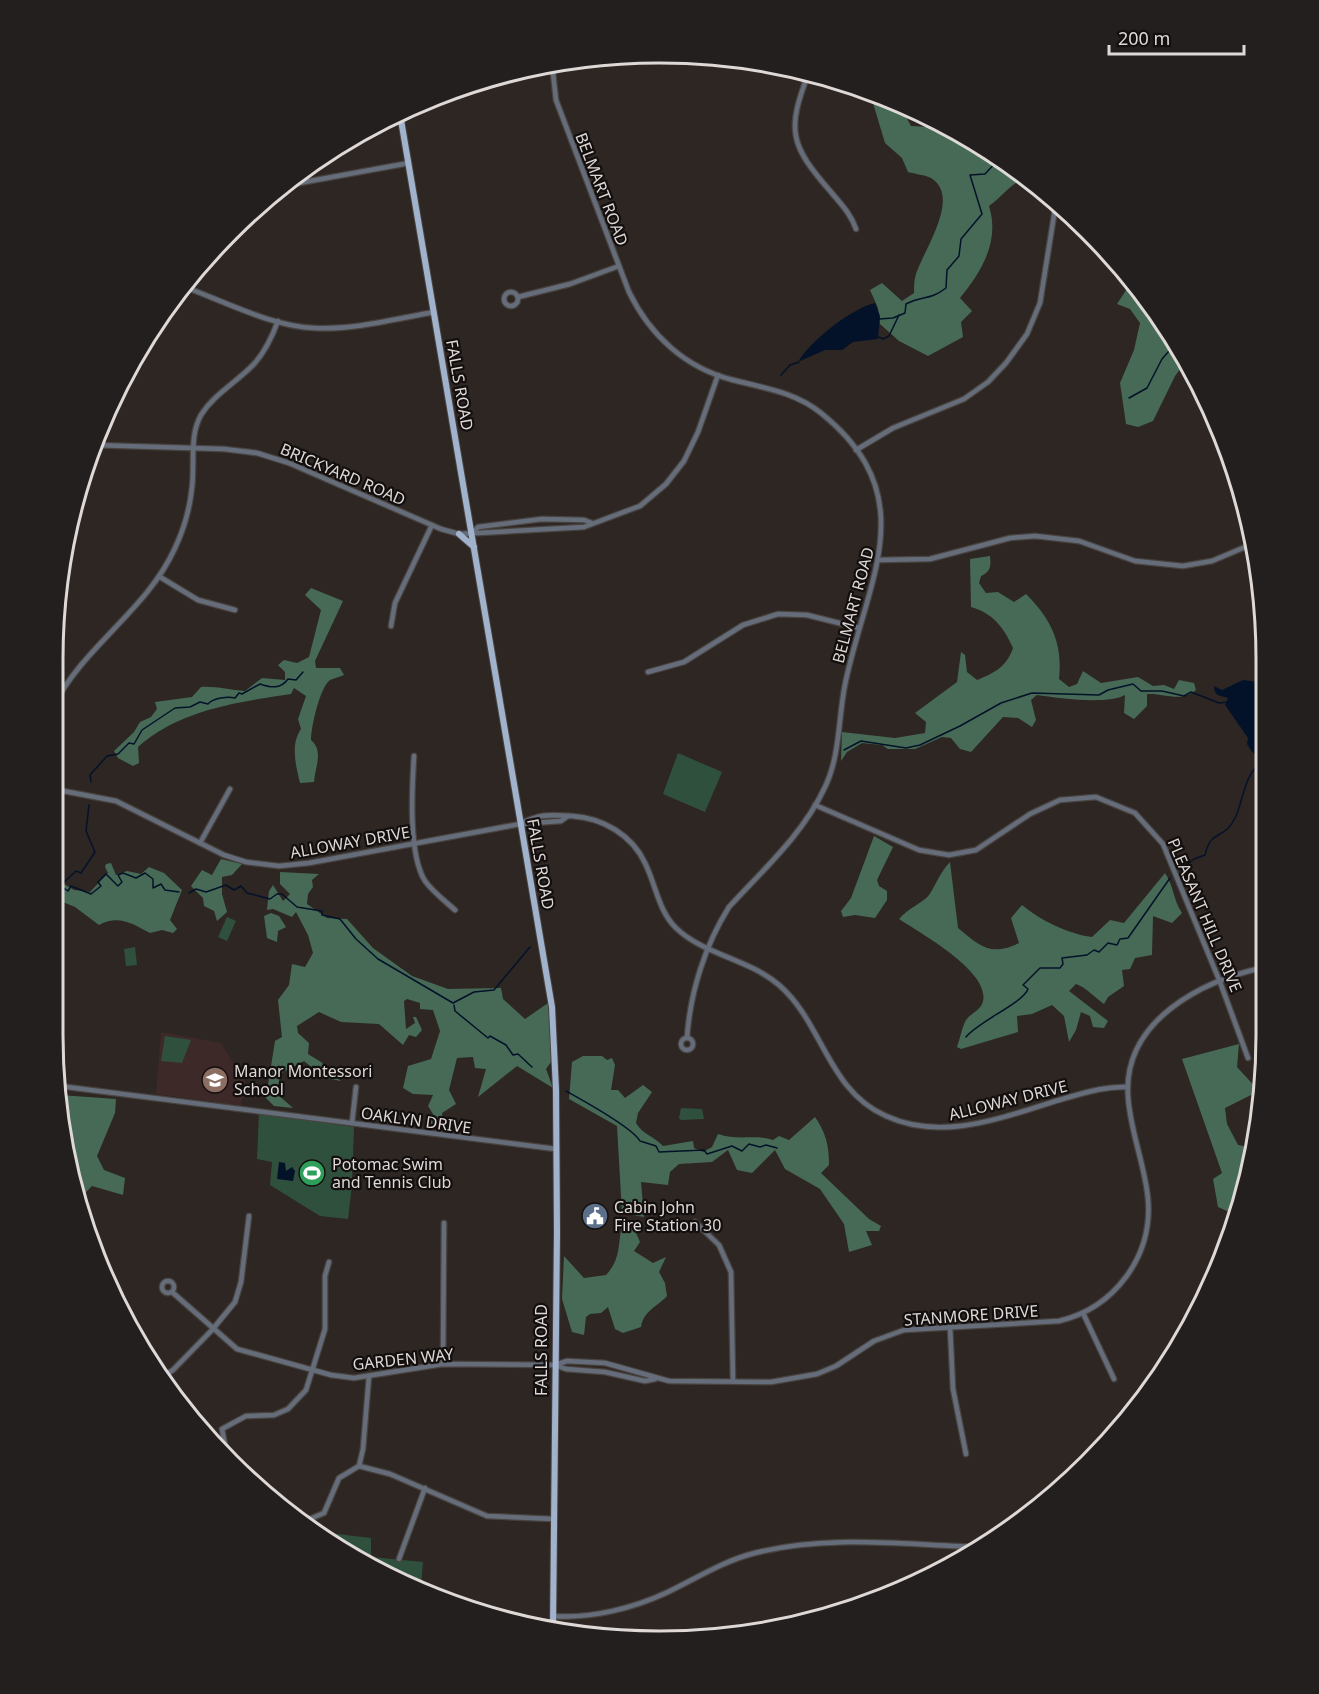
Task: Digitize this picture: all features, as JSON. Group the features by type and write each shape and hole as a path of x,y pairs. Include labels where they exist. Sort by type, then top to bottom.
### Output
{"main road":[{"name":"FALLS ROAD","path":"402,122 552,1007 556,1149 553,1622"},
{"path":"459,534 474,547"}],"street":[{"name":"BELMART ROAD","path":"553,72 556,100 635,305 656,334 685,359 718,375 774,390 803,401 832,423 856,450 870,475 878,501 882,529 879,560 845,681 833,763 826,785 798,832 729,907 708,947 691,1006 687,1038"},
{"path":"806,81 795,115 798,147 805,162 852,216 856,230"},
{"path":"301,183 409,163"},
{"path":"856,450 893,428 964,399 988,382 1006,363 1027,334 1040,303 1054,212"},
{"path":"518,297 570,284 619,266"},
{"path":"191,289 278,321 303,327 341,328 434,312"},
{"path":"63,691 83,660 138,604 160,577 176,548 187,515 192,487 195,433 203,412 260,357 271,340 278,321"},
{"name":"BRICKYARD ROAD","path":"103,446 242,451 272,457 432,525 459,534 516,529 584,527 640,506 676,473 698,432 718,375"},
{"name":"BRICKYARD ROAD","path":"472,534 478,527 515,521 560,519 584,520 592,523"},
{"path":"391,626 395,603 432,525"},
{"path":"879,560 930,559 1002,539 1035,536 1079,541 1135,561 1183,566 1212,561 1246,547"},
{"path":"160,577 198,600 235,610"},
{"path":"648,672 684,662 743,625 778,615 807,615 859,628"},
{"path":"414,756 415,843 425,880 455,910"},
{"path":"200,843 230,789"},
{"name":"ALLOWAY DRIVE","path":"63,791 116,801 147,814 200,843 246,862 279,866 520,824 533,817 561,814 590,819 623,835 645,862 665,915 686,936 757,969 778,984 800,1009 847,1088 874,1111 902,1122 929,1128 968,1126 1099,1088 1128,1087"},
{"name":"PLEASANT HILL DRIVE","path":"815,805 919,850 949,855 976,850 1030,814 1060,800 1077,796 1096,797 1124,806 1147,822 1163,844 1220,982 1248,1058"},
{"name":"STANMORE DRIVE","path":"555,1365 567,1369 605,1372 645,1381 655,1379 771,1382 816,1375 891,1334 918,1327 1035,1324 1059,1321 1083,1313 1107,1299 1123,1282 1142,1247 1147,1227 1148,1197 1131,1116 1128,1087 1135,1057 1155,1023 1180,1000 1220,982 1256,971"},
{"name":"OAKLYN DRIVE","path":"65,1087 556,1149"},
{"path":"352,1123 356,1087"},
{"path":"169,1373 230,1310 238,1294 249,1216"},
{"path":"695,1222 719,1245 731,1272 733,1381"},
{"path":"443,1364 444,1223"},
{"path":"224,1442 222,1429 246,1416 274,1415 288,1409 306,1390 324,1329 325,1276 329,1262"},
{"name":"GARDEN WAY","path":"172,1292 228,1344 244,1353 342,1377 369,1376 443,1364 555,1365"},
{"path":"1083,1313 1114,1379"},
{"path":"950,1326 952,1379 966,1454"},
{"name":"STANMORE DRIVE","path":"555,1365 567,1361 605,1363 647,1374 655,1379"},
{"path":"311,1518 324,1513 339,1479 359,1466 363,1449 369,1376"},
{"path":"359,1466 390,1474 487,1516 554,1519"},
{"path":"399,1559 425,1488"},
{"path":"553,1616 593,1613 633,1605 666,1593 729,1561 783,1548 859,1541 965,1546"}],"shaded area":[{"path":"161,1032 221,1043 245,1082 241,1106 156,1094"}],"green space":[{"path":"873,103 906,117 911,126 927,127 958,143 1018,182 989,206 992,231 987,255 960,298 972,311 961,322 963,337 928,356 899,341 880,324 878,308 870,290 882,283 902,301 914,293 916,274 938,224 943,198 940,187 931,178 908,172 902,158 885,143"},
{"path":"1127,289 1180,369 1153,421 1138,427 1126,424 1120,383 1134,350 1140,323 1130,309 1117,304"},
{"path":"990,556 990,568 981,576 979,583 986,593 998,592 1014,602 1026,594 1035,603 1048,622 1057,643 1059,679 1069,687 1077,684 1083,671 1101,683 1138,677 1153,686 1164,685 1174,689 1179,680 1194,683 1196,690 1178,697 1147,694 1147,706 1134,719 1124,713 1125,695 1107,700 1095,700 1037,695 1031,700 1036,720 1032,727 1018,718 1003,717 971,752 960,749 951,738 942,737 915,749 888,749 882,745 862,743 847,752 841,761 842,732 895,738 925,733 926,722 915,713 957,682 961,652 965,655 967,672 977,680 995,672 1007,660 1013,648 1002,628 992,617 971,607 970,559"},
{"path":"311,588 343,601 315,661 316,668 340,668 344,675 326,684 317,708 311,740 318,754 314,782 300,783 297,770 295,749 301,729 298,719 306,696 294,688 291,694 250,700 210,710 172,724 154,734 138,747 139,763 133,766 118,758 114,751 134,732 140,722 151,717 157,709 155,702 192,697 201,687 245,691 262,678 285,680 285,672 278,665 284,660 297,663 309,657 321,610 305,595"},
{"path":"678,753 722,772 705,812 663,794"},
{"path":"874,836 893,847 877,880 879,886 887,891 887,900 875,918 855,915 843,917 841,911 851,898"},
{"path":"221,859 242,864 232,875 222,877 222,894 227,912 217,921 214,911 204,906 203,898 191,886 202,870 212,875"},
{"path":"950,862 958,928 986,948 1000,949 1019,943 1011,918 1022,905 1055,926 1092,937 1110,920 1124,923 1165,873 1182,913 1172,923 1153,916 1152,955 1135,958 1130,969 1122,970 1124,986 1108,997 1104,1004 1076,984 1069,991 1108,1021 1104,1028 1093,1027 1090,1016 1081,1012 1076,1030 1069,1042 1064,1016 1052,1005 1032,1014 1017,1016 1018,1032 961,1049 957,1047 965,1023 982,1004 983,992 967,968 938,944 899,919 929,895"},
{"path":"111,863 116,875 127,871 141,874 149,867 164,873 182,890 170,920 177,929 173,933 162,930 150,933 119,920 99,925 75,907 63,902 63,884 74,890 90,892 108,873 106,864"},
{"path":"280,872 319,874 312,880 313,887 308,894 307,904 327,918 347,919 373,948 412,976 448,989 501,988 503,999 525,1019 548,1003 553,1059 546,1069 553,1088 517,1066 478,1097 486,1069 475,1068 473,1057 457,1058 449,1090 456,1104 442,1113 443,1123 426,1124 433,1114 428,1106 433,1095 413,1094 403,1088 408,1066 431,1059 440,1031 433,1010 420,1009 420,1003 407,999 404,1001 406,1029 415,1023 413,1017 416,1017 422,1030 416,1037 409,1035 403,1045 379,1024 341,1022 319,1012 297,1026 298,1033 309,1043 308,1054 321,1062 341,1081 325,1078 304,1061 280,1074 277,1094 293,1108 274,1106 266,1098 275,1041 282,1037 278,1000 289,985 292,964 305,967 313,953 308,935 296,912 292,917 273,909 267,910 269,891 273,885 283,901 290,894 280,884"},
{"path":"271,913 279,916 286,927 278,931 277,942 267,938 264,916"},
{"path":"227,917 236,921 227,941 218,937"},
{"path":"135,947 137,965 126,966 124,949"},
{"path":"165,1036 191,1040 182,1063 161,1061"},
{"path":"1239,1044 1237,1067 1254,1085 1253,1094 1225,1108 1227,1124 1238,1145 1246,1146 1229,1212 1218,1207 1213,1179 1222,1173 1182,1059"},
{"path":"583,1056 602,1056 607,1060 612,1058 615,1065 611,1090 618,1090 625,1098 643,1085 652,1092 638,1113 636,1123 663,1146 693,1141 694,1148 703,1152 712,1147 718,1134 773,1140 779,1136 789,1140 815,1117 822,1128 828,1151 829,1165 821,1173 869,1219 881,1226 879,1231 866,1231 872,1245 849,1252 844,1224 820,1189 785,1169 775,1150 752,1173 737,1170 728,1150 712,1162 679,1164 670,1172 668,1185 641,1182 644,1217 622,1213 617,1126 569,1099 572,1062"},
{"path":"66,1095 116,1099 115,1113 97,1156 104,1170 125,1178 123,1195 92,1186 84,1194 74,1151"},
{"path":"681,1108 702,1109 704,1119 681,1120 679,1118"},
{"name":"Potomac Swim and Tennis Club","path":"259,1113 354,1127 348,1219 320,1216 270,1185 272,1162 257,1159"},
{"path":"623,1221 632,1224 640,1242 634,1251 653,1263 666,1257 659,1272 665,1283 667,1296 648,1313 641,1327 623,1333 615,1329 608,1307 601,1313 590,1314 586,1317 584,1335 572,1332 562,1299 564,1256 584,1278 606,1275 617,1257"},
{"path":"334,1534 371,1538 371,1556"},
{"path":"373,1557 423,1562 421,1581"}],"water":[{"path":"875,303 880,316 878,339 853,342 842,350 825,350 798,362 832,326 855,311"},
{"path":"1243,680 1256,682 1256,755 1247,744 1248,738 1225,705 1228,698 1218,695 1214,686 1222,690"},
{"path":"279,1162 285,1163 286,1171 292,1167 295,1171 293,1181 277,1179"}],"waterway":[{"path":"879,319 893,318 905,313 906,304 935,295 946,288 947,270 959,256 961,239 982,214 970,175 985,174 993,165"},
{"path":"879,337 883,339 889,336 899,315"},
{"path":"1129,398 1147,388 1162,359 1169,351"},
{"path":"781,375 790,365 799,362"},
{"path":"91,782 90,775 107,756 118,754 129,743 134,744 142,730 175,708 190,707 200,702 208,704 221,698 235,698 239,693 242,694 260,684 279,686 288,679 296,680 303,672"},
{"path":"844,750 861,741 906,748 920,745 1001,703 1032,693 1099,695 1108,690 1133,684 1141,691 1162,691 1184,696 1191,692 1219,703 1228,702"},
{"path":"1180,870 1194,859 1205,855 1214,837 1231,825 1248,779 1256,767"},
{"path":"63,883 76,871 81,873 95,852 86,831 89,805"},
{"path":"63,888 68,891 71,886 91,894 101,886 98,882 106,874 118,886 122,882 118,875 123,873 136,878 145,873 153,879 153,888 161,884 165,890 179,892"},
{"path":"966,1037 1018,1000 1028,989 1023,985 1040,968 1060,968 1063,964 1062,958 1087,955 1094,950 1099,952 1108,943 1117,945 1120,939 1128,938 1170,878"},
{"path":"189,893 196,889 206,892 226,885 234,890 241,886 247,893 270,899 277,894 282,894 297,907 322,911 322,915 340,919 356,939 378,959 453,1003 474,992 494,990 530,947"},
{"path":"454,1005 455,1011 488,1038 490,1036 506,1045 513,1055 518,1054 532,1067"},
{"path":"566,1091 617,1121 640,1141 656,1146 659,1152 704,1150 707,1154 732,1146 742,1151 749,1144 777,1148"}],"place":[{"name":"Manor Montessori School","path":"215,1080"},
{"name":"Potomac Swim and Tennis Club","path":"312,1173"},
{"name":"Cabin John Fire Station 30","path":"595,1216"}]}
